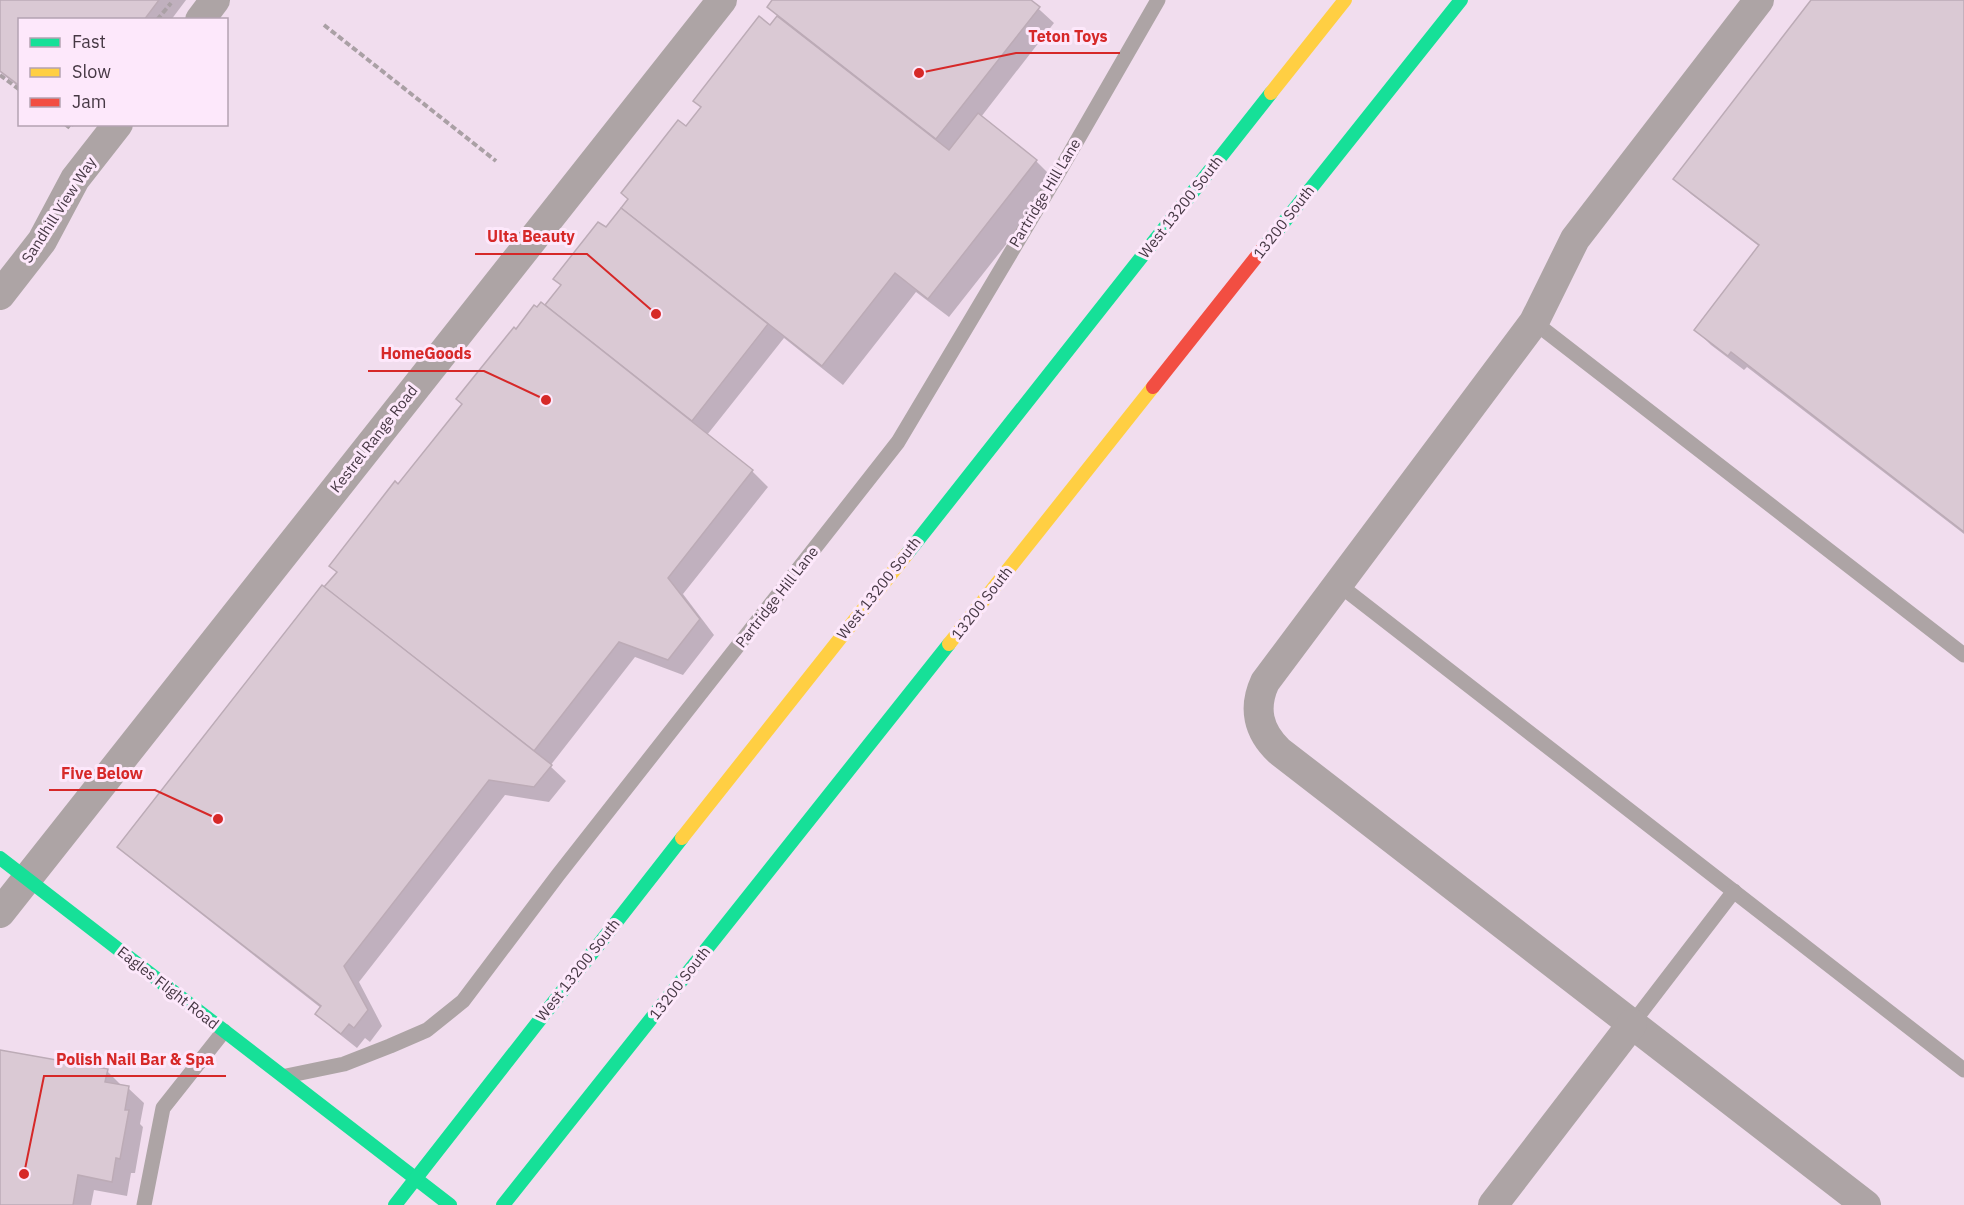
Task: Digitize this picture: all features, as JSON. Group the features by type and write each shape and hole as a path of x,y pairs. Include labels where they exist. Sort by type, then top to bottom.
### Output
{"street":[{"path":"202,18 215,0"},
{"name":"Kestrel Range Road","path":"0,913 722,0"},
{"name":"West 13200 South","path":"416,1178 1345,0"},
{"name":"13200 South","path":"503,1205 1461,0"},
{"path":"1759,0 1575,239 1534,322 1265,682 1260,694 1258,713 1263,732 1270,743 1866,1205"},
{"name":"Sandhill View Way","path":"0,295 42,241 75,179 116,126"},
{"name":"Eagles Flight Road","path":"0,858 450,1205"},
{"path":"1493,1205 1632,1024"},
{"path":"395,1205 416,1178"}],"lane":[{"name":"Partridge Hill Lane","path":"283,1076 344,1064 390,1047 427,1030 463,1001 558,875 898,442 1059,172 1158,0"},
{"path":"1534,322 1964,655"},
{"path":"1338,584 1964,1070"},
{"path":"1632,1024 1734,891"},
{"path":"144,1205 163,1108 224,1031"}],"path":[{"path":"159,18 173,0"},
{"path":"324,25 496,161"},
{"path":"0,75 18,88"}],"building":[{"path":"0,0 159,0 146,18 18,18 18,84 0,71"},
{"path":"772,0 1031,0 1040,7 936,139 767,7"},
{"path":"1811,0 1964,0 1964,532 1731,352 1728,356 1694,330 1759,245 1673,179"},
{"path":"759,16 770,25 777,16 949,150 978,113 1037,160 928,299 895,273 822,366 621,208 628,199 621,193 678,120 686,126 701,107 693,101"},
{"path":"621,208 768,324 692,421 545,305 561,285 553,279 598,222 606,227"},
{"path":"541,302 753,470 668,578 700,619 668,660 619,642 534,751 324,587 337,572 329,566 395,481 398,484 462,404 456,399 514,327 516,329 534,305 537,307"},
{"path":"322,585 552,765 534,787 489,780 344,966 368,1010 354,1028 349,1024 341,1034 315,1014 321,1006 117,847"},
{"path":"0,1050 108,1069 105,1082 129,1086 125,1110 129,1110 120,1159 116,1158 112,1182 78,1175 73,1205 0,1205"}],"traffic: fast":[{"path":"1265,246 1461,0"},
{"path":"907,554 1271,93"},
{"path":"503,1205 949,644"},
{"path":"395,1205 682,838"},
{"path":"0,858 450,1205"}],"traffic: slow":[{"path":"1271,93 1345,0"},
{"path":"949,644 1153,387"},
{"path":"682,838 907,554"}],"traffic: jam":[{"path":"1153,387 1265,246"}],"place":[{"name":"Teton Toys","path":"919,73"},
{"name":"Ulta Beauty","path":"656,314"},
{"name":"HomeGoods","path":"546,400"},
{"name":"Five Below","path":"218,819"},
{"name":"Polish Nail Bar & Spa","path":"24,1174"}]}
